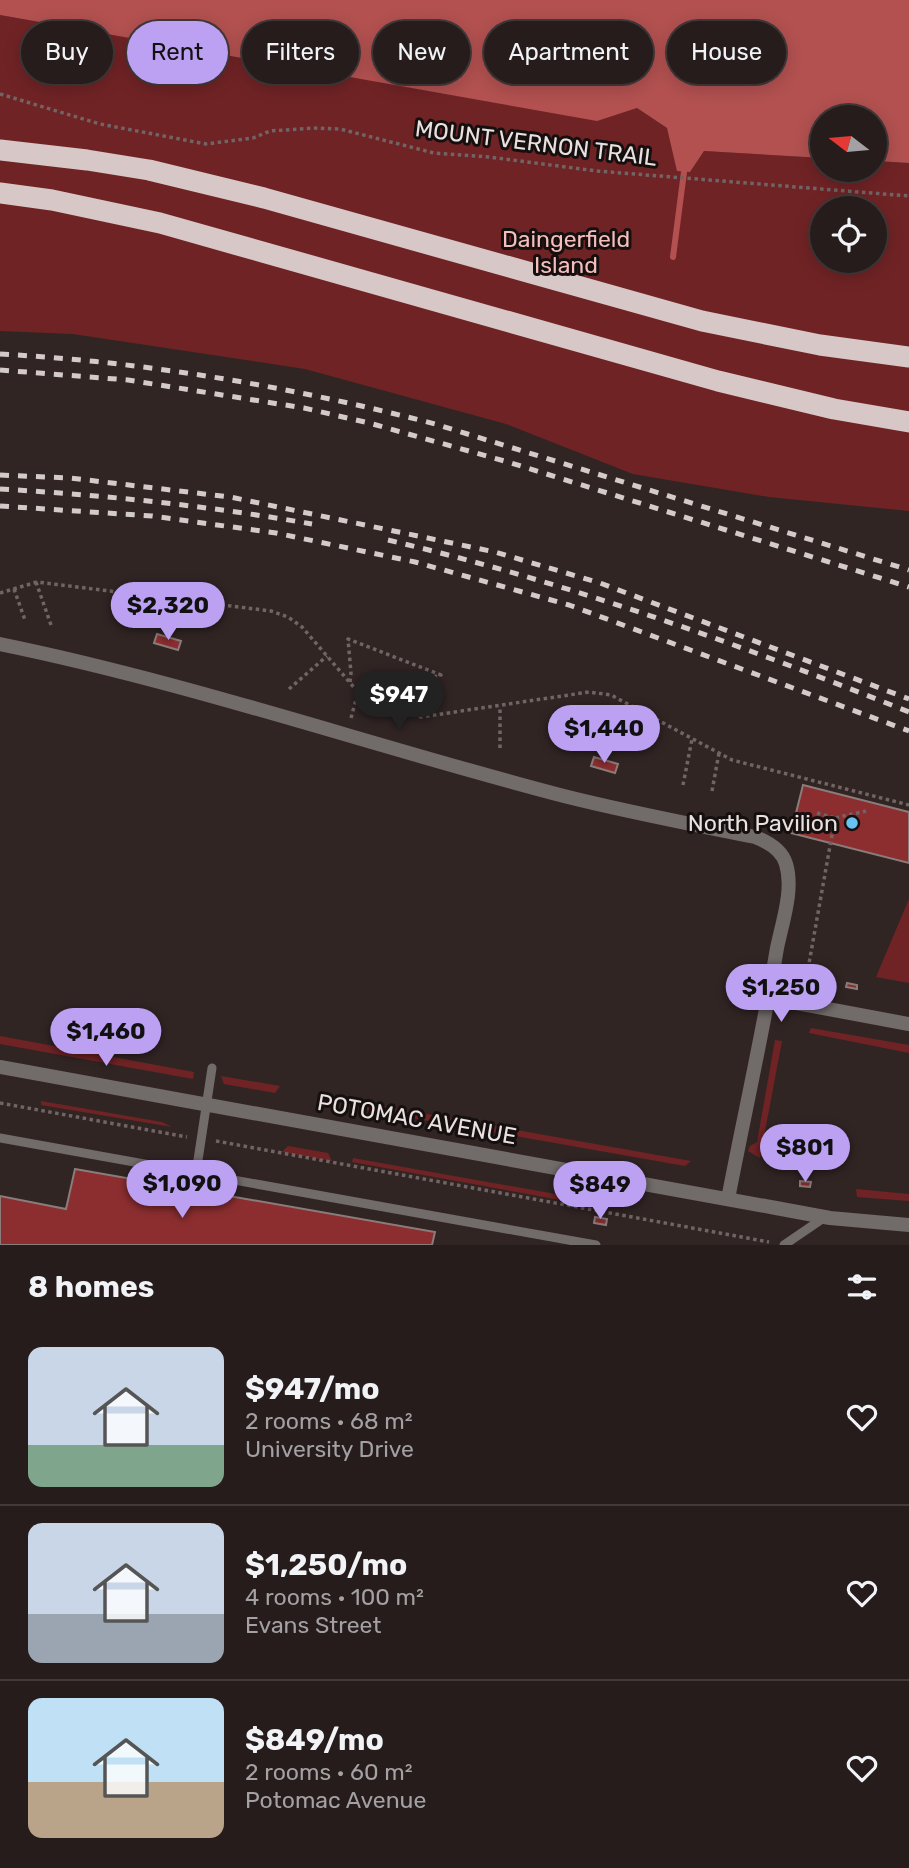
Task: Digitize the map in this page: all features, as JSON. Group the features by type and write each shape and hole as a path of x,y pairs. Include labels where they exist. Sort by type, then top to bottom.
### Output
{"highway":[{"path":"0,150 149,170 264,198 702,321 820,345 909,357"},
{"path":"0,193 52,200 160,223 718,381 909,422"}],"street":[{"path":"0,644 191,689 560,795 766,841 780,853 786,865 789,885 728,1199"},
{"path":"769,998 909,1024"},
{"name":"POTOMAC AVENUE","path":"0,1067 825,1217 909,1225"}],"lane":[{"path":"196,1173 212,1068"},
{"path":"0,1138 596,1245"},
{"path":"784,1245 825,1217"}],"path":[{"name":"MOUNT VERNON TRAIL","path":"0,94 100,124 206,144 253,138 270,131 340,129 435,153 656,176 909,196"},
{"path":"36,582 51,625"},
{"path":"0,593 36,582 271,611 288,617 302,627 358,692 371,702 421,717 589,692 611,695 732,760 909,805"},
{"path":"14,588 25,620"},
{"path":"349,682 351,673 348,639 441,676 410,682 393,677 385,706"},
{"path":"289,689 327,656"},
{"path":"346,734 358,692"},
{"path":"500,706 500,748"},
{"path":"682,785 692,739"},
{"path":"712,791 719,753"},
{"path":"817,813 835,818 866,811"},
{"path":"808,969 835,818"},
{"path":"0,1103 784,1245"}],"green space":[{"name":"Daingerfield Island","path":"0,15 34,21 21,21 21,84 113,84 113,35 127,37 127,84 228,84 228,55 242,58 242,84 359,84 359,78 373,81 373,84 392,84 597,120 637,108 667,128 690,172 704,151 810,157 810,182 887,182 887,162 909,163 909,511 769,497 633,474 506,424 305,369 73,334 0,331"},
{"path":"909,899 909,983 876,977"},
{"path":"811,1028 909,1045 909,1053 809,1033"},
{"path":"0,1036 194,1072 193,1079 0,1044"},
{"path":"775,1040 782,1041 760,1158 748,1151 750,1146 757,1142"},
{"path":"221,1076 280,1086 275,1093 224,1084"},
{"path":"41,1101 162,1122 172,1127 41,1105"},
{"path":"359,1102 691,1161 685,1166 361,1109"},
{"path":"288,1146 328,1153 332,1161 282,1152"},
{"path":"353,1158 589,1200 588,1205 352,1162"},
{"path":"856,1189 909,1194 909,1201 857,1197"}],"shaded area":[{"path":"0,0 909,0 909,163 887,162 887,105 810,105 810,157 704,151 690,172 677,171 667,128 637,108 597,121 389,84 470,84 470,21 373,21 373,81 359,79 359,21 242,21 242,58 228,55 228,21 127,21 127,38 113,35 113,21 34,21 0,15"}],"building":[{"path":"157,634 181,641 178,650 154,643"},
{"path":"594,757 618,764 615,773 591,766"},
{"name":"North Pavilion","path":"803,785 909,812 909,863 791,833"},
{"path":"847,983 857,985 857,989 846,987"},
{"path":"75,1169 435,1232 432,1245 0,1245 0,1196 66,1209"},
{"path":"800,1181 811,1182 810,1187 800,1186"},
{"path":"595,1217 607,1219 606,1225 594,1223"}],"waterway":[{"path":"673,257 684,172"}],"railway":[{"path":"0,354 110,363 219,378 382,411 435,424 909,570"},
{"path":"0,370 128,380 304,408 369,423 508,462 909,587"},
{"path":"0,475 70,478 230,497 495,552 600,583 909,699"},
{"path":"0,489 157,502 312,524"},
{"path":"0,506 152,516 276,533 415,562 569,605 909,731"},
{"path":"388,540 521,575 652,616 909,712"}],"place":[{"name":"North Pavilion","path":"852,823"}]}
